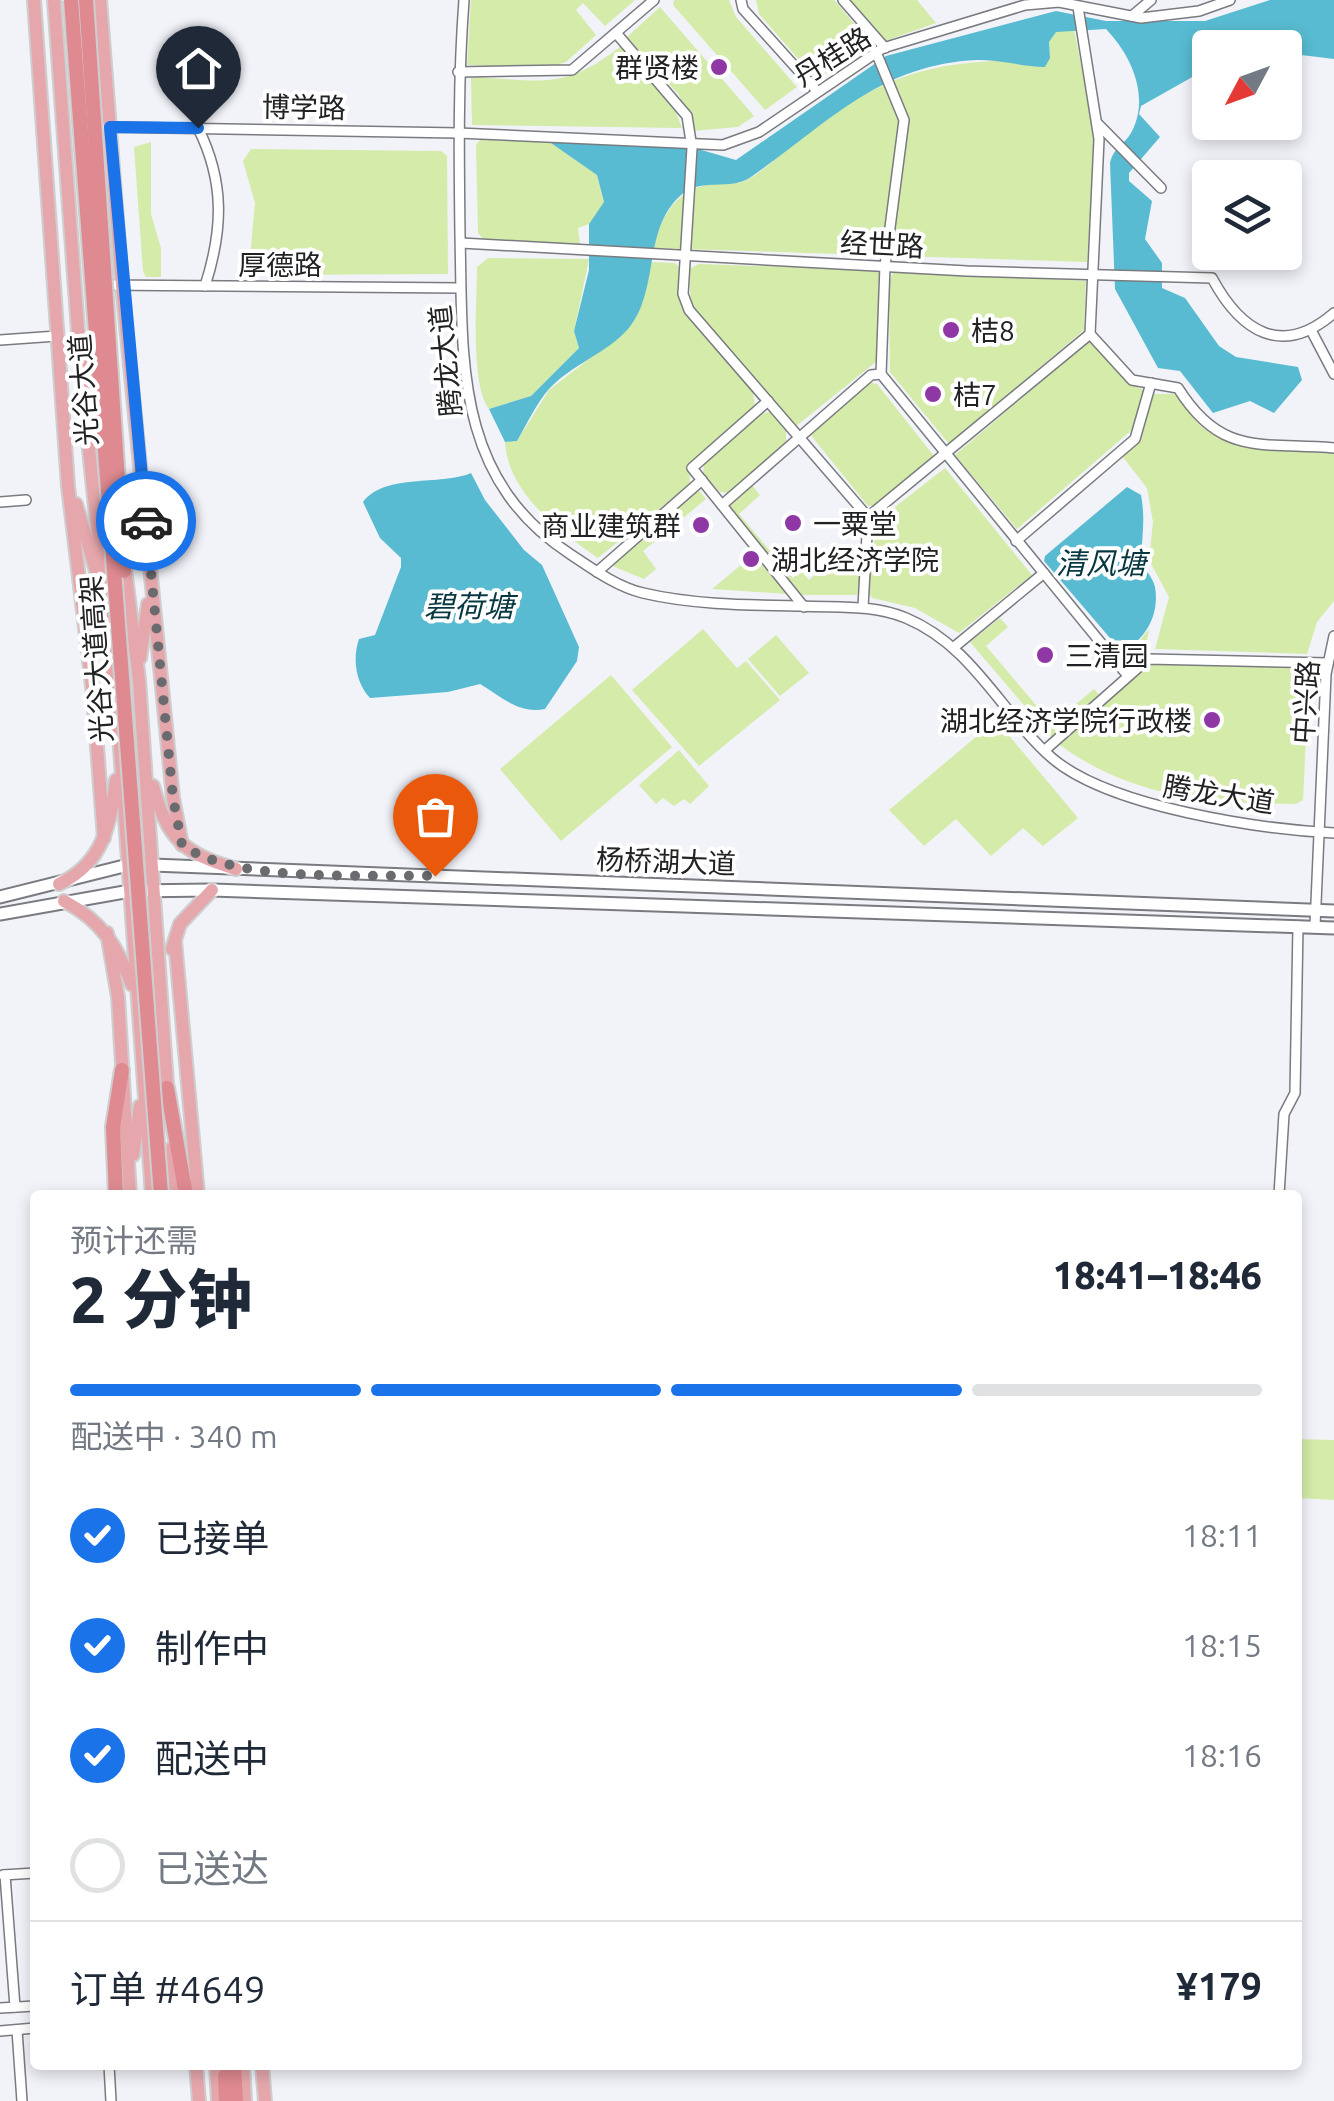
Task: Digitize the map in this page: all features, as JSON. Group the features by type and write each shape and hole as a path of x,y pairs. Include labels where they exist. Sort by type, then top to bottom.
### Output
{"highway":[{"name":"光谷大道高架","path":"71,0 162,1190"},
{"name":"光谷大道高架","path":"83,0 173,1190"},
{"path":"116,1190 113,1127 122,1070"},
{"path":"168,1088 185,1190"},
{"path":"224,2070 226,2101"},
{"path":"234,2070 236,2101"}],"main road":[{"path":"34,0 67,473 93,694 104,838"},
{"name":"光谷大道","path":"54,0 81,372 120,748 152,1190"},
{"name":"光谷大道","path":"83,0 114,479 138,671 156,890 173,1190"},
{"path":"100,0 122,285 173,798 182,845"},
{"path":"67,473 105,602"},
{"path":"138,671 151,578"},
{"path":"59,884 80,874 104,838 110,823 120,748"},
{"path":"144,752 163,822 182,845 200,858 236,869"},
{"name":"杨桥湖大道","path":"0,897 128,865 152,865 1334,911"},
{"path":"161,1015 163,981 180,924 212,890"},
{"name":"杨桥湖大道","path":"0,914 130,891 212,890 1334,928"},
{"path":"64,900 93,917 107,932 138,1000"},
{"path":"107,932 118,997 130,1190"},
{"path":"175,941 198,1190"},
{"path":"130,1190 143,1078"},
{"path":"196,2070 199,2101"},
{"path":"216,2070 218,2101"},
{"path":"242,2070 245,2101"},
{"path":"262,2070 265,2101"}],"street":[{"name":"腾龙大道","path":"464,0 458,72 463,371 476,434 492,469 530,524 597,572 638,592 682,600 863,607 906,618 953,648 985,678 1054,760 1142,805 1334,833"},
{"path":"458,72 556,74 572,70 654,0"},
{"path":"741,0 743,9 817,91"},
{"path":"844,0 880,52 904,120 885,266 881,374 1128,676"},
{"path":"1132,16 1152,0"},
{"name":"丹桂路","path":"458,133 723,144 759,132 880,52 1026,5 1060,2 1132,16 1199,12 1230,0"},
{"path":"1078,8 1098,124 1090,334 1132,380 1178,388 1197,418 1226,439 1334,448"},
{"path":"616,33 680,104 692,145 684,256 684,294 689,310 868,517 863,607"},
{"path":"1098,124 1161,188"},
{"name":"博学路","path":"90,126 458,133"},
{"path":"198,128 210,152 221,207 217,249 205,286"},
{"name":"经世路","path":"460,243 885,266 1212,278 1237,318 1262,333 1286,336 1312,332"},
{"name":"厚德路","path":"100,284 460,288"},
{"path":"1334,313 1312,332 1334,374"},
{"path":"868,517 1090,334"},
{"path":"0,340 57,336"},
{"path":"722,505 871,375 881,374"},
{"path":"1016,541 1136,439 1151,383"},
{"path":"768,400 692,468 804,606"},
{"path":"597,572 702,480"},
{"path":"0,502 26,500"},
{"path":"953,648 1044,574"},
{"name":"中兴路","path":"1315,926 1328,663 1334,636"},
{"path":"1045,750 1148,660 1328,663"},
{"path":"1279,1190 1284,1114 1295,1093 1298,926"},
{"path":"15,2008 3,1876 30,1873"},
{"path":"0,2008 30,2006"},
{"path":"0,2031 30,2029"},
{"path":"17,2030 22,2101"},
{"path":"109,2070 111,2101"}],"green space":[{"path":"471,0 635,0 605,26 583,3 576,10 596,35 566,62 546,68 467,65"},
{"path":"674,0 729,0 736,17 797,87 765,110 673,5"},
{"path":"756,0 834,0 873,45 816,79 759,14"},
{"path":"849,0 917,0 936,23 885,41"},
{"path":"660,7 754,116 738,127 692,131 679,95 627,37"},
{"path":"1074,29 1095,137 1087,262 654,248 667,212 683,195 705,185 747,180 820,123 878,88 904,77 956,65 1050,58 1049,42 1056,31"},
{"path":"622,45 672,102 682,128 472,125 471,77 534,81 567,77"},
{"path":"480,140 548,141 597,175 604,203 589,224 578,228 580,245 484,240 478,233 476,145"},
{"path":"151,142 151,214 161,248 161,277 146,277 143,271 134,147"},
{"path":"251,149 441,151 447,156 448,274 258,275 250,258 255,203 243,161"},
{"path":"488,258 589,259 574,331 579,348 531,396 489,409 479,381 476,341 477,267"},
{"path":"651,262 675,263 679,267 680,296 690,318 753,392 755,407 689,464 690,483 684,489 598,558 552,523 525,494 508,461 505,442 517,441 549,390 628,329"},
{"path":"699,264 879,270 877,361 795,427 691,305 689,269"},
{"path":"894,270 1086,281 1084,330 949,444 890,372 889,282"},
{"path":"1090,340 1128,383 1144,390 1133,429 1017,529 955,455"},
{"path":"868,382 877,384 934,456 876,506 868,506 809,433"},
{"path":"1149,394 1180,394 1205,430 1224,439 1266,448 1334,450 1334,601 1317,622 1307,654 1155,649 1169,597 1149,560 1153,522 1147,488 1122,456 1141,441"},
{"path":"770,412 786,431 786,443 728,493 720,492 703,474 704,462 759,414"},
{"path":"945,468 1032,575 959,633 915,608 872,598 867,590 877,521"},
{"path":"752,485 760,495 739,514 793,578 801,571 809,580 844,549 861,570 857,595 802,595 729,506"},
{"path":"698,489 706,499 643,551 656,569 644,579 610,565"},
{"path":"753,555 787,594 712,589"},
{"path":"1000,618 1008,627 986,646 1052,724 1094,689 1100,696 1052,738 970,642"},
{"path":"703,629 737,668 746,661 780,700 699,766 632,690"},
{"path":"1149,629 1144,658 1128,667 1120,659 1122,652 1136,645"},
{"path":"776,635 809,673 780,696 748,659"},
{"path":"1148,664 1305,668 1309,672 1303,800 1296,804 1231,802 1171,794 1113,776 1057,743"},
{"path":"611,675 672,747 561,841 500,769"},
{"path":"996,720 1078,818 1043,846 1023,828 991,856 956,819 924,846 889,810"},
{"path":"679,750 709,786 690,804 684,799 674,806 663,798 656,804 639,785"},
{"path":"1302,1439 1334,1440 1334,1500 1302,1498"}],"water":[{"path":"1270,0 1334,0 1334,59 1302,55 1302,30 1192,30 1192,77 1141,106 1139,114 1160,137 1129,173 1129,181 1152,201 1145,239 1162,263 1162,288 1185,298 1219,346 1236,357 1298,367 1302,380 1274,413 1250,401 1213,413 1180,371 1158,368 1115,289 1110,163 1132,131 1139,104 1130,63 1106,29 1056,32 1049,42 1050,58 1045,67 977,60 911,73 855,101 751,177 688,190 668,210 660,226 644,297 628,329 549,389 517,441 505,442 489,409 531,396 579,348 574,331 589,270 589,224 604,202 597,175 548,141 698,149 736,160 886,56 1056,11 1106,21 1205,21"},
{"name":"碧荷塘","path":"471,473 485,500 524,550 542,565 579,647 577,661 545,709 518,707 480,684 448,692 370,698 359,678 359,639 375,635 401,567 401,558 380,538 363,502 385,487"},
{"name":"清风塘","path":"1127,487 1141,495 1142,558 1156,597 1149,626 1138,641 1122,652 1044,561 1045,556"}],"way so far":[{"path":"146,521 173,798 182,845 200,858 236,869 435,876"}],"place":[{"name":"群贤楼","path":"719,67"},
{"name":"桔8","path":"951,330"},
{"name":"桔7","path":"933,394"},
{"name":"一粟堂","path":"793,523"},
{"name":"商业建筑群","path":"701,525"},
{"name":"湖北经济学院","path":"751,559"},
{"name":"三清园","path":"1045,655"},
{"name":"湖北经济学院行政楼","path":"1212,720"}],"route":[{"path":"146,521 110,127 198,128"}]}
